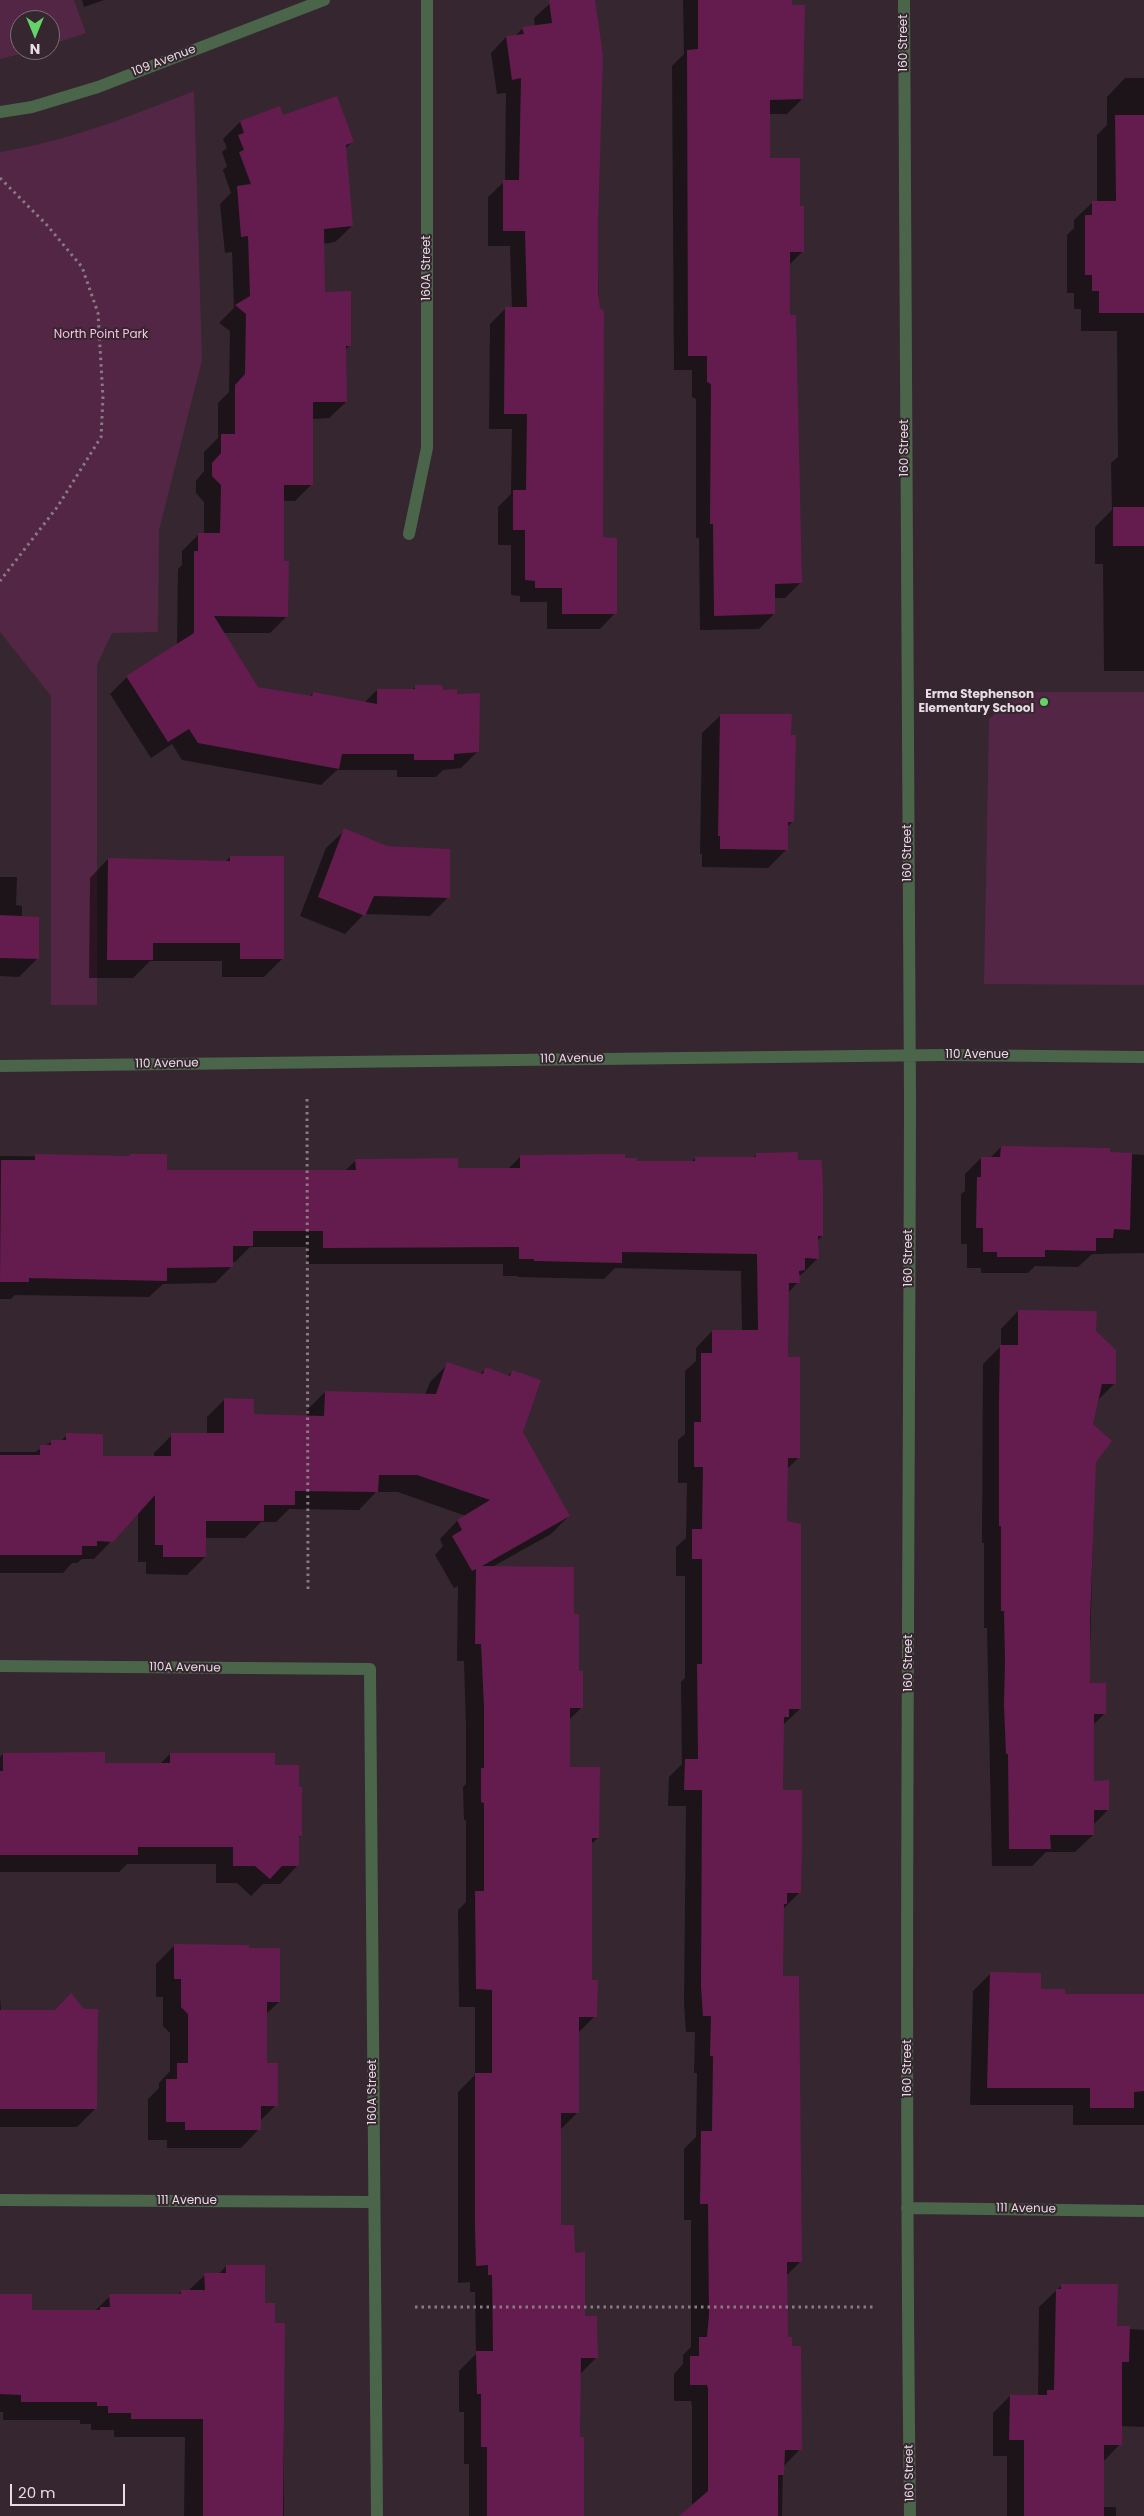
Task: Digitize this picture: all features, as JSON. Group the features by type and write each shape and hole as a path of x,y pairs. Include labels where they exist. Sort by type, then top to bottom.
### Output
{"street":[{"name":"109 Avenue","path":"0,112 32,107 98,87 324,0"},
{"name":"160A Street","path":"409,534 427,448 427,0"},
{"name":"160 Street","path":"904,0 910,1055 907,2208 910,2516"},
{"name":"110 Avenue","path":"0,1066 910,1055 1144,1057"},
{"name":"110A Avenue","path":"0,1666 370,1669"},
{"name":"160A Street","path":"370,1669 377,2516"},
{"name":"111 Avenue","path":"0,2200 373,2202"},
{"name":"111 Avenue","path":"907,2208 1144,2211"}],"path":[{"path":"0,178 46,224 82,267 98,313 103,398 101,437 58,506 0,581"},
{"path":"307,1099 308,1591"},
{"path":"415,2306 874,2306"}],"green space":[{"path":"0,0 74,0 86,33 60,42 60,10 10,10 10,56 0,59"},
{"name":"North Point Park","path":"194,91 202,360 159,530 158,632 112,633 97,665 97,1005 51,1005 51,696 0,632 0,152 75,134"},
{"path":"1017,692 1144,692 1144,985 984,984 989,719"}],"building":[{"path":"549,0 595,0 603,56 598,292 600,308 604,311 603,537 617,538 617,614 562,614 562,588 535,588 535,581 525,580 525,530 513,530 513,490 526,490 527,414 504,414 505,307 527,307 525,231 503,231 503,180 519,180 521,78 512,80 506,36 524,34 522,27 552,23"},
{"path":"698,0 792,0 792,5 805,5 803,99 770,100 770,158 800,158 800,206 804,206 804,252 790,252 790,315 796,315 802,583 775,584 775,614 714,616 713,524 710,524 711,384 707,382 707,356 688,356 687,50 698,49"},
{"path":"337,96 354,142 346,145 353,226 324,229 325,292 351,291 351,346 346,346 347,402 313,402 313,485 284,485 284,561 289,561 288,617 214,616 258,687 312,696 313,692 377,704 377,689 415,689 415,685 442,685 443,690 457,689 457,694 480,693 479,752 454,754 454,760 414,760 414,754 342,754 339,769 198,743 189,729 168,742 126,676 194,633 194,551 198,551 198,533 220,533 221,485 212,476 212,463 221,453 221,434 235,434 235,385 245,374 246,314 235,305 250,296 248,236 241,237 237,186 251,184 239,152 244,150 238,135 244,133 240,121 280,106 283,115"},
{"path":"1115,115 1144,115 1144,313 1099,313 1099,291 1092,291 1092,275 1085,275 1085,215 1092,215 1092,201 1116,201"},
{"path":"1113,507 1144,507 1144,546 1113,546"},
{"path":"720,714 792,714 791,735 796,735 794,822 788,822 788,850 720,849 720,836 718,836"},
{"path":"344,828 387,846 450,849 450,898 374,896 365,916 318,897"},
{"path":"230,856 284,856 284,959 240,959 240,943 153,943 153,960 107,960 108,858 230,861"},
{"path":"0,915 39,917 39,959 0,958"},
{"path":"1001,1146 1110,1148 1110,1152 1132,1153 1130,1230 1114,1229 1113,1238 1096,1238 1096,1251 1045,1250 1045,1257 997,1257 997,1252 983,1252 983,1228 976,1228 977,1177 981,1177 981,1157 1000,1157"},
{"path":"798,1152 798,1160 822,1160 823,1188 823,1236 818,1236 819,1259 805,1258 805,1270 799,1271 800,1283 789,1283 788,1357 800,1357 800,1458 788,1458 787,1521 801,1524 801,1709 789,1709 789,1717 784,1717 783,1790 802,1790 802,1850 801,1893 787,1893 787,1904 784,1904 783,1976 799,1976 802,2262 787,2262 788,2337 792,2337 792,2346 801,2346 802,2450 785,2450 784,2475 778,2475 778,2516 679,2516 708,2491 708,2388 707,2385 690,2385 690,2356 699,2356 699,2337 707,2337 709,2315 708,2204 700,2204 701,2131 712,2131 713,2056 710,2056 711,2016 703,2016 701,1986 702,1790 684,1790 685,1759 698,1759 697,1664 702,1664 702,1559 692,1559 692,1529 702,1529 703,1467 694,1467 694,1422 701,1422 701,1353 712,1353 712,1330 758,1330 757,1254 622,1252 622,1263 534,1261 534,1259 519,1259 519,1247 323,1248 323,1231 253,1231 253,1246 233,1246 233,1267 167,1268 167,1281 29,1278 29,1282 0,1282 1,1160 35,1160 35,1154 130,1156 130,1154 167,1154 167,1170 356,1170 355,1159 458,1158 458,1168 520,1168 520,1155 625,1154 625,1158 637,1158 637,1161 695,1161 695,1157 756,1157 756,1153"},
{"path":"1018,1310 1097,1311 1096,1331 1116,1350 1116,1384 1102,1384 1093,1424 1112,1441 1096,1462 1090,1620 1090,1683 1106,1683 1106,1714 1094,1714 1094,1781 1109,1780 1109,1810 1094,1810 1094,1835 1050,1835 1051,1849 1009,1849 1008,1754 1006,1754 1004,1705 1004,1611 1001,1611 1001,1526 999,1526 999,1401 1000,1345 1018,1345"},
{"path":"447,1362 483,1374 485,1367 510,1376 512,1370 541,1380 523,1432 570,1516 482,1566 574,1567 574,1614 579,1614 579,1671 583,1671 583,1708 570,1708 570,1767 600,1767 599,1838 592,1838 592,1980 598,1980 597,2017 579,2017 579,2113 561,2113 561,2225 574,2225 575,2253 585,2252 585,2316 597,2316 598,2358 581,2358 580,2437 584,2437 584,2516 487,2516 487,2447 481,2447 481,2394 477,2394 476,2351 493,2351 492,2275 488,2275 488,2265 476,2266 475,2226 475,2073 492,2073 492,1990 476,1989 475,1891 484,1891 484,1803 481,1802 481,1768 484,1768 484,1707 481,1644 475,1644 476,1569 472,1571 452,1536 462,1530 457,1520 490,1500 417,1475 379,1475 378,1492 295,1491 295,1505 264,1505 264,1521 206,1521 206,1557 163,1557 163,1545 155,1545 155,1495 113,1542 97,1541 97,1546 82,1546 82,1555 0,1555 0,1455 40,1455 40,1445 51,1445 51,1440 66,1440 66,1433 103,1434 103,1456 171,1456 171,1433 224,1433 224,1398 254,1399 254,1414 324,1416 325,1391 436,1394"},
{"path":"105,1752 105,1763 170,1763 170,1753 275,1753 275,1765 299,1765 299,1787 302,1787 302,1836 299,1836 299,1866 282,1866 270,1879 255,1866 233,1866 233,1847 138,1847 138,1855 0,1855 0,1771 3,1771 3,1753"},
{"path":"174,1944 249,1945 249,1948 280,1948 280,2002 267,2002 267,2063 278,2063 278,2106 261,2106 261,2130 185,2130 185,2122 166,2122 166,2079 177,2079 177,2063 188,2063 188,2014 181,2007 181,1979 174,1979"},
{"path":"990,1972 1041,1973 1041,1989 1065,1989 1065,1994 1144,1994 1144,2091 1134,2092 1134,2108 1090,2108 1090,2088 987,2088"},
{"path":"71,1993 84,2009 98,2009 97,2109 0,2109 0,2010 55,2010"},
{"path":"226,2265 265,2265 265,2303 275,2303 275,2323 285,2323 283,2516 203,2516 203,2419 131,2419 131,2413 108,2413 108,2406 97,2406 97,2402 21,2402 21,2395 0,2394 0,2294 32,2294 32,2310 100,2310 100,2307 110,2307 109,2294 181,2294 181,2290 205,2290 204,2273 226,2273"},
{"path":"1061,2284 1118,2284 1117,2326 1130,2326 1129,2362 1122,2362 1122,2445 1104,2445 1104,2516 1024,2516 1024,2440 1009,2440 1010,2395 1047,2395 1047,2390 1054,2390 1056,2289 1061,2289"}],"place":[{"name":"Erma Stephenson Elementary School","path":"1044,702"}]}
